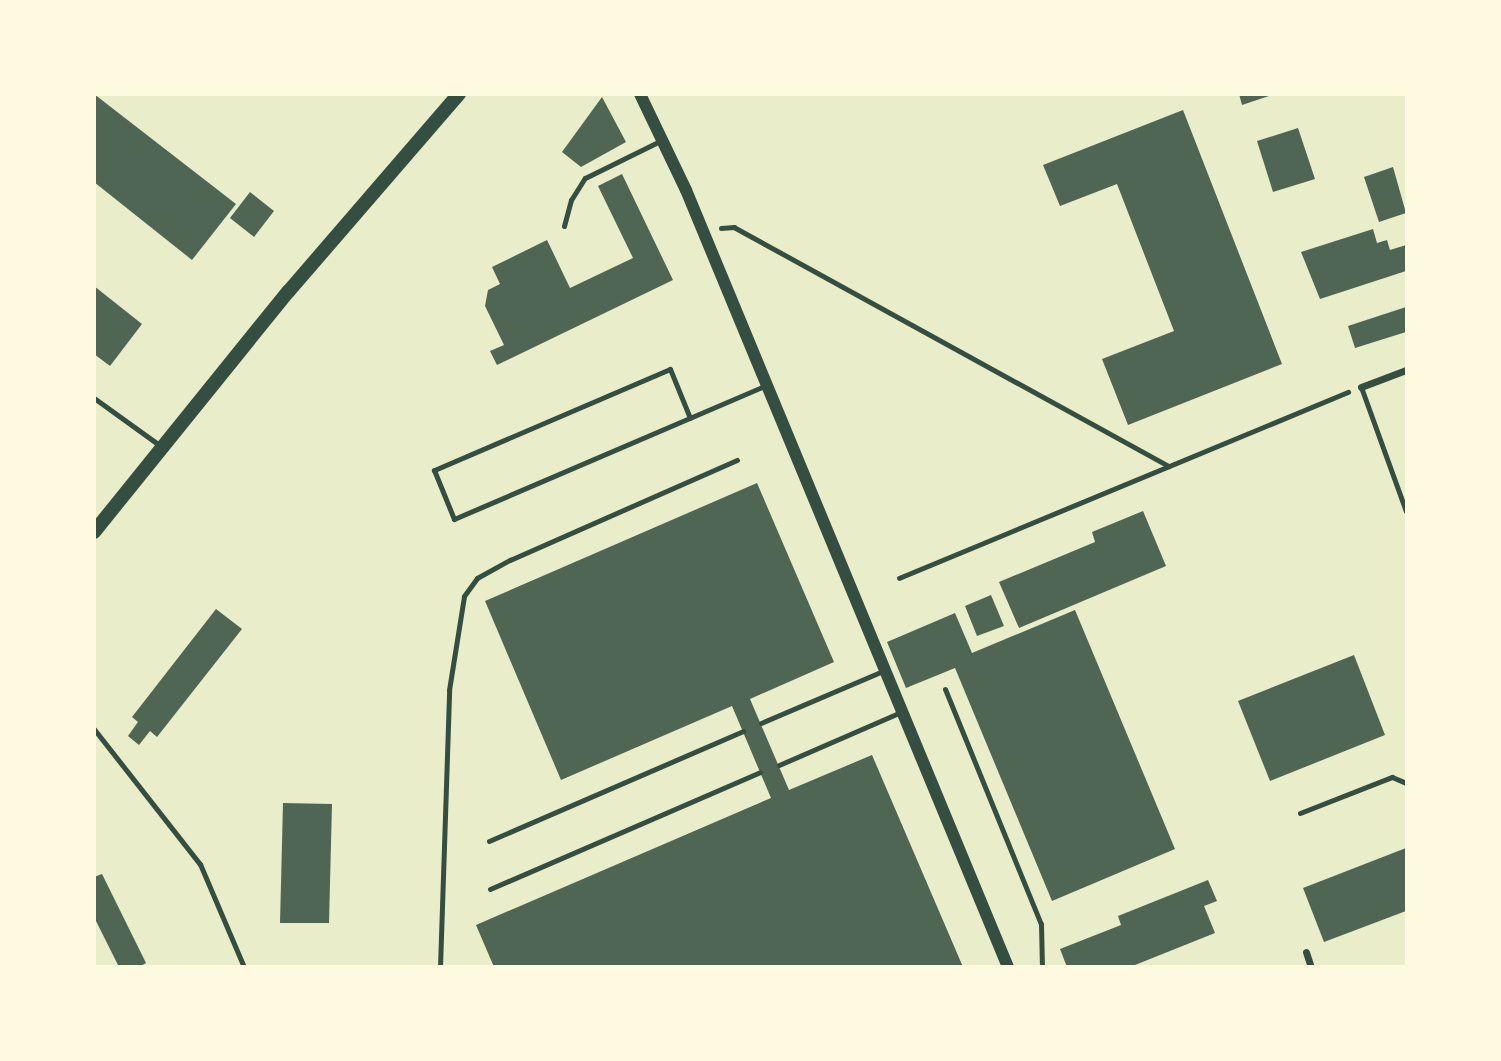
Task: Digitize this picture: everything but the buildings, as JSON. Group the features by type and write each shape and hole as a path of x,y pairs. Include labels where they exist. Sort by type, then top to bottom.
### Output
{"main road":[{"path":"94,532 288,292 459,94"}],"street":[{"path":"640,94 767,386 1008,967"},
{"path":"1361,387 1406,370"},
{"path":"1306,952 1311,967"}],"lane":[{"path":"564,226 571,200 584,178 662,140"},
{"path":"690,418 670,369 433,470 454,519 767,386"},
{"path":"1361,387 1406,511"},
{"path":"94,398 162,447"},
{"path":"440,967 449,690 464,596 477,578 510,559 737,460"},
{"path":"761,723 885,670"},
{"path":"945,689 1041,924 1042,967"},
{"path":"779,765 902,711"},
{"path":"94,729 201,864 244,967"},
{"path":"489,841 743,732"},
{"path":"490,889 760,772"},
{"path":"1300,813 1392,777 1406,783"}],"path":[{"path":"713,229 734,227 1169,466"},
{"path":"899,578 1361,387"}]}
